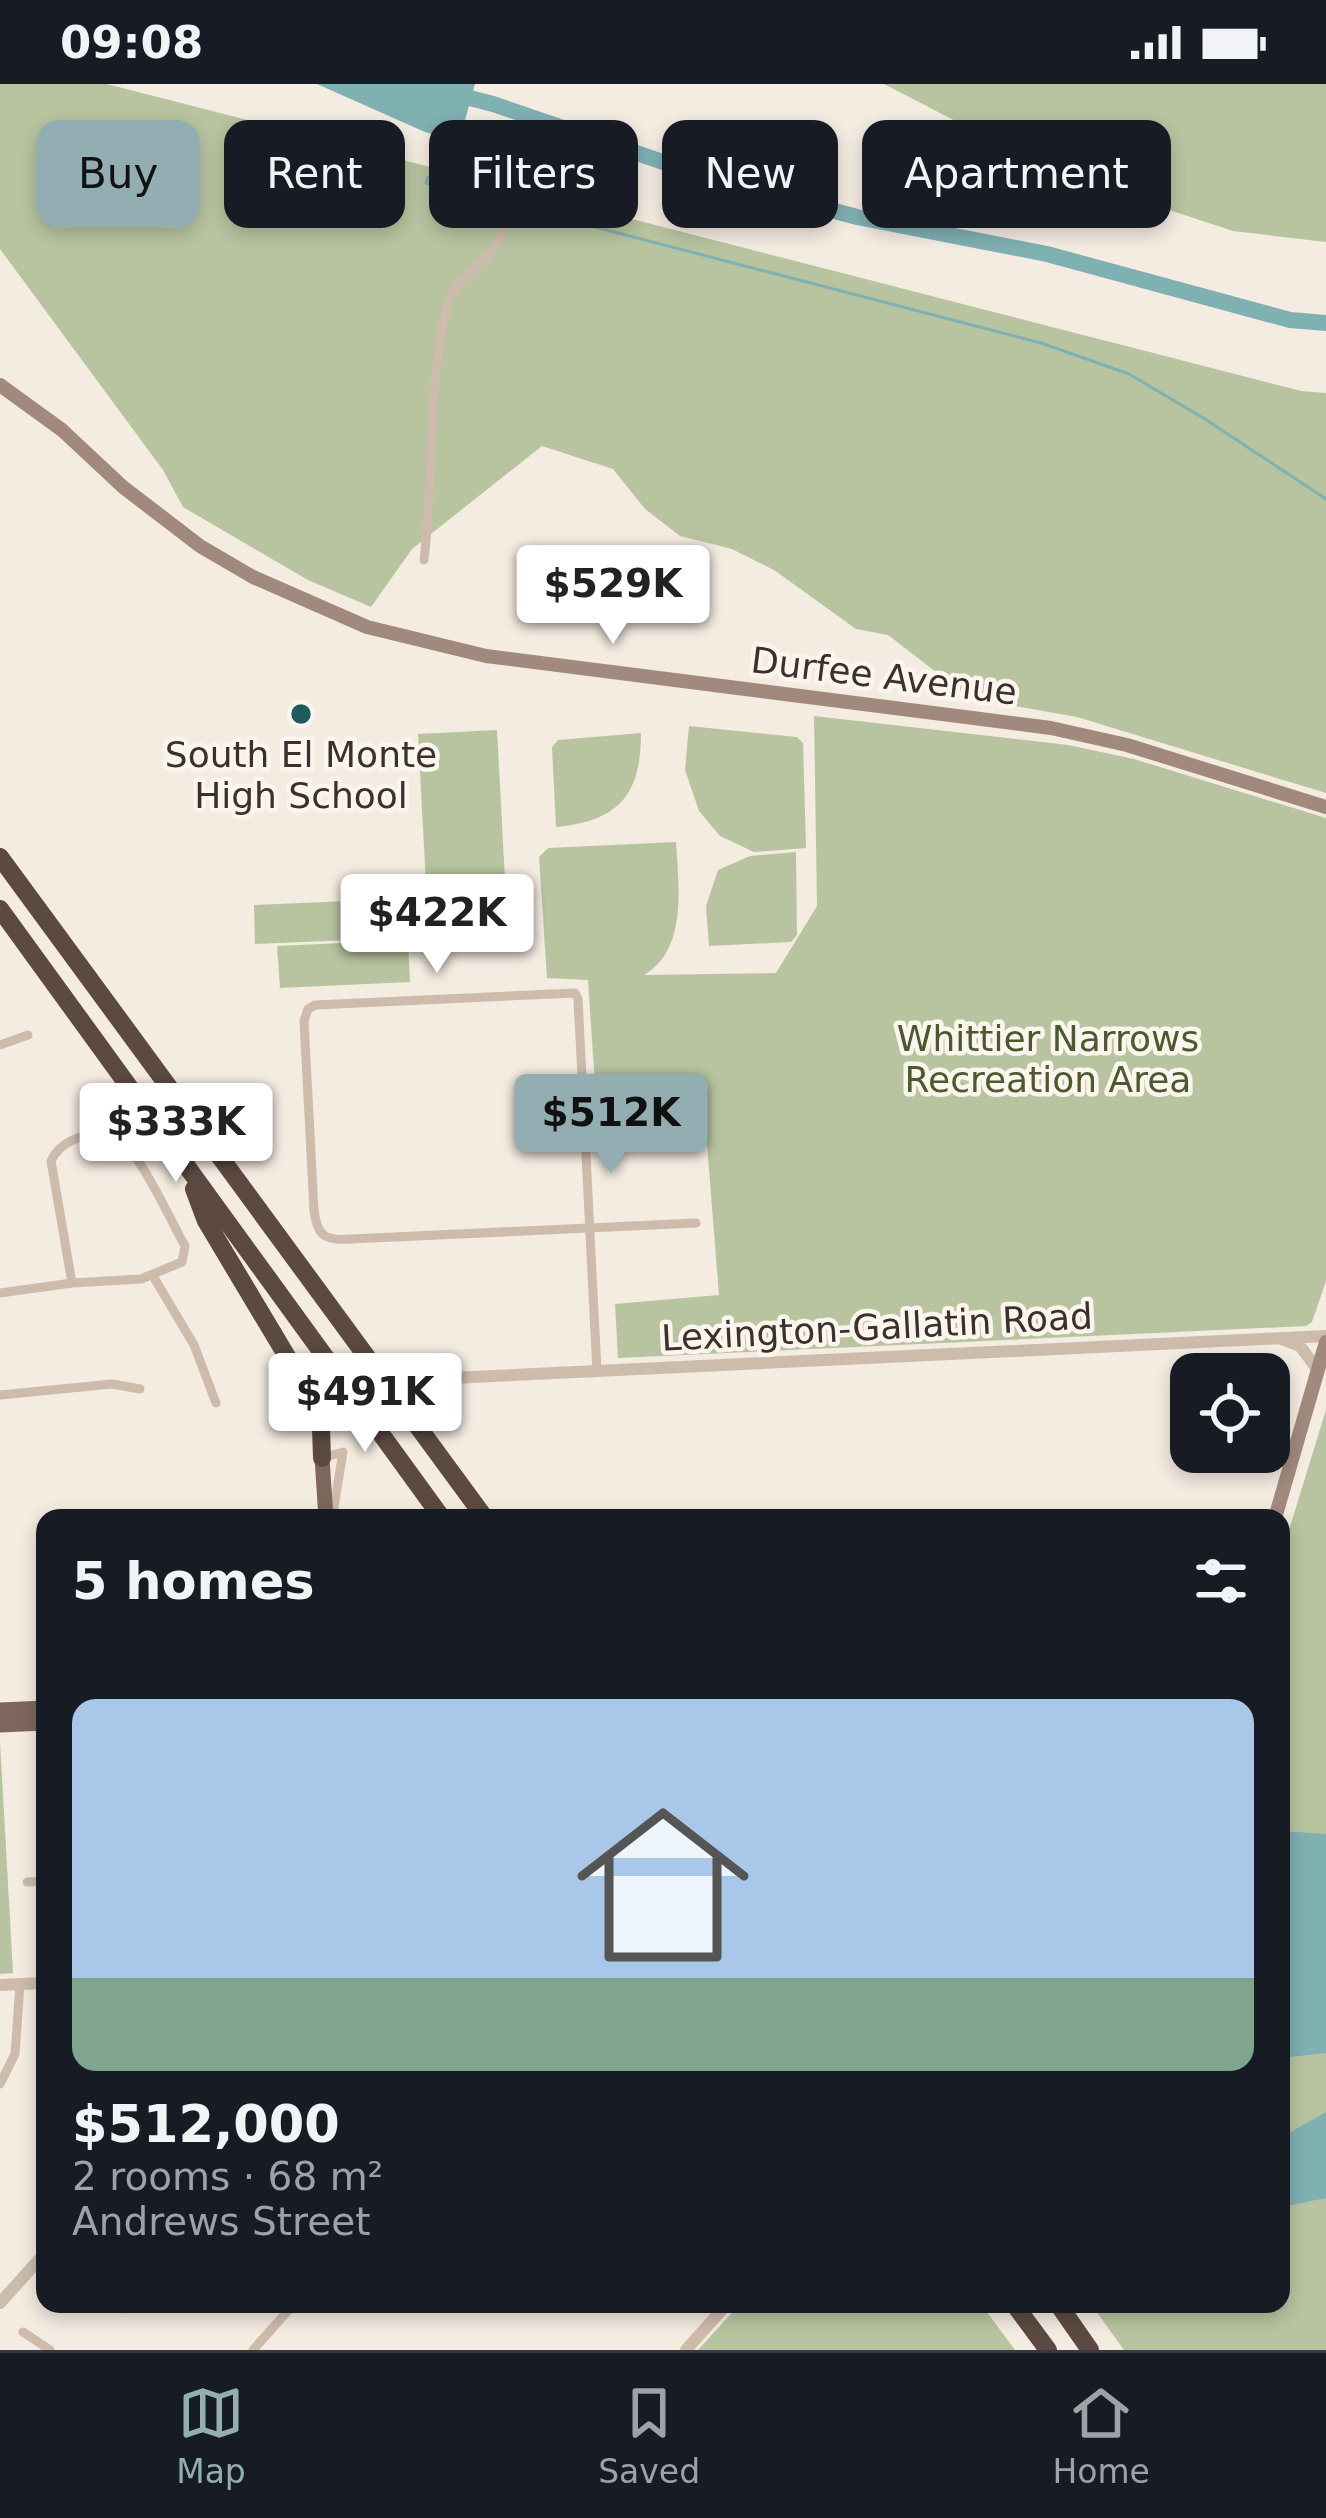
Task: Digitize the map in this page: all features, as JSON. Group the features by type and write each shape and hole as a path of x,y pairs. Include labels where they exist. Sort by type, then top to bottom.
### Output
{"highway":[{"path":"0,857 478,1509"},
{"path":"0,909 435,1509"},
{"path":"185,1168 206,1221 313,1400 321,1428 322,1458"},
{"path":"388,1385 491,1509"},
{"path":"1021,2313 1048,2350"},
{"path":"1064,2313 1090,2350"}],"main road":[{"name":"Durfee Avenue","path":"0,386 62,430 123,487 200,545 253,577 367,627 487,656 1051,728 1127,745 1326,807"},
{"path":"1277,1509 1326,1339"},
{"path":"322,1458 328,1509"},
{"path":"0,1710 36,1708"},
{"path":"0,1725 36,1723"}],"street":[{"path":"424,560 447,304 457,287 494,252 503,228"},
{"path":"597,1371 591,1227 575,992 308,1009 304,1021 313,1201 320,1234 329,1240 591,1227 696,1223"},
{"path":"0,1046 28,1035"},
{"path":"0,1293 153,1276 184,1257 185,1246 116,1134 104,1131 72,1140 51,1161 72,1283"},
{"path":"153,1276 194,1345 217,1403"},
{"path":"1277,1338 1300,1346 1318,1370"},
{"name":"Lexington-Gallatin Road","path":"431,1379 1326,1339"},
{"path":"0,1396 112,1384 140,1388"},
{"path":"27,1882 36,1882"},
{"path":"0,1984 36,1983"},
{"path":"0,2084 15,2054 20,1984"},
{"path":"0,2303 36,2263"},
{"path":"253,2350 286,2313"},
{"path":"686,2350 719,2313"},
{"path":"23,2332 50,2350"}],"green space":[{"path":"0,84 107,84 247,120 224,120 224,228 405,228 405,161 429,167 429,228 638,228 638,221 1301,391 1326,393 1326,793 1077,717 970,698 888,635 856,629 774,570 732,549 680,536 645,509 613,469 542,446 412,549 371,607 308,580 183,507 163,470 0,249"},
{"path":"884,84 1326,84 1326,242 1233,231 1171,211 1171,120 954,120"},
{"name":"Whittier Narrows Recreation Area","path":"814,716 1068,745 1134,759 1326,818 1326,1281 1312,1322 1306,1326 618,1358 615,1304 719,1295 702,1081 595,1085 588,980 547,978 539,857 548,848 676,842 679,898 674,934 658,964 644,975 776,973 817,906"},
{"path":"689,726 797,737 803,743 806,848 754,852 720,836 699,811 685,770"},
{"path":"497,730 505,880 426,884 418,734"},
{"path":"641,733 636,773 622,801 595,819 556,827 552,747 558,740"},
{"path":"796,852 797,935 791,942 709,946 706,906 718,870 750,856"},
{"path":"397,899 399,938 255,944 254,905"},
{"path":"408,940 410,982 280,988 277,946"},
{"path":"1326,1410 1326,2350 1124,2350 1097,2313 1290,2313 1290,1527"},
{"path":"0,1741 13,1973 0,1974"},
{"path":"732,2313 988,2313 1015,2350 698,2350"}],"water":[{"path":"317,84 475,84 465,120 429,120 429,133"},
{"path":"1290,1832 1326,1834 1326,2053 1290,2057"},
{"path":"1326,2112 1326,2198 1290,2205 1290,2132"}],"waterway":[{"path":"416,84 493,104 704,176 857,217 1047,254 1290,320 1326,323"},
{"path":"428,177 426,183 1041,343 1129,374 1326,499"}],"place":[{"name":"South El Monte High School","path":"301,714"}]}
